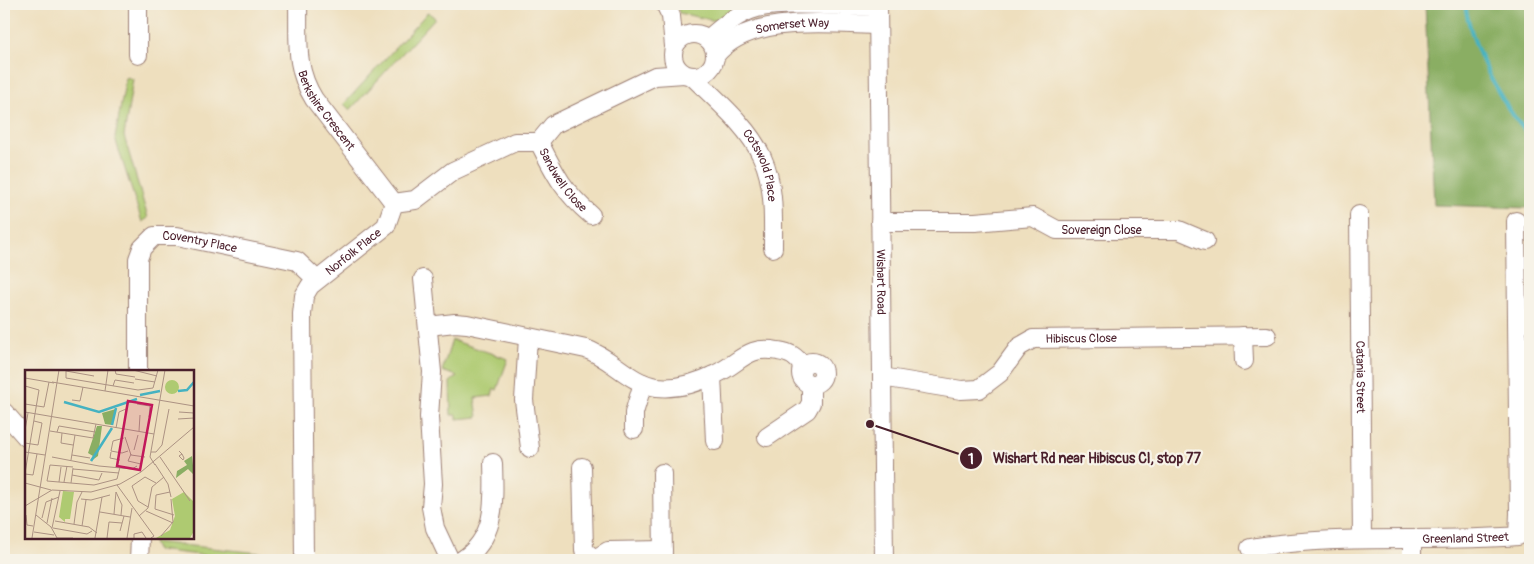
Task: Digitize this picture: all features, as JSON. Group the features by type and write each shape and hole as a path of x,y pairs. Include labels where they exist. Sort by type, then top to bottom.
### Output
{"street":[{"path":"138,4 138,55"},
{"name":"Berkshire Crescent","path":"298,4 299,64 303,82 394,203"},
{"name":"Wishart Road","path":"878,5 884,560"},
{"name":"Somerset Way","path":"700,36 759,8 878,5"},
{"path":"668,10 715,50 713,62 714,97"},
{"path":"668,10 676,67 688,75"},
{"name":"Somerset Way","path":"713,62 722,47 739,36 792,24 878,25"},
{"path":"655,76 681,37 700,36"},
{"path":"394,203 414,200 453,171 515,142 539,142 552,125 655,76 706,73 713,62"},
{"name":"Cotswold Place","path":"688,75 714,97 746,132 762,157 769,177 772,201 772,248"},
{"name":"Sandwell Close","path":"539,142 562,186 571,198 591,215"},
{"name":"Norfolk Place","path":"304,560 302,314 304,296 316,279 386,226 394,203"},
{"name":"Catania Street","path":"1359,215 1362,539"},
{"name":"Sovereign Close","path":"880,222 975,222 1033,217 1057,230 1179,230 1205,241"},
{"name":"Greenland Street","path":"1250,548 1362,539 1412,540 1518,536 1516,221"},
{"name":"Coventry Place","path":"138,370 138,258 142,248 154,236 177,236 297,261 316,279"},
{"path":"422,279 432,372 430,417 433,484 431,507 435,528 450,560"},
{"path":"428,326 461,323 599,354 629,377 656,387 674,387 712,376 759,349 792,354 803,366 813,362 822,369 820,380 811,385 810,403 807,410 767,437"},
{"path":"1243,336 1244,361"},
{"name":"Hibiscus Close","path":"882,376 970,390 985,386 992,381 1019,347 1033,339 1267,336"},
{"path":"528,338 524,400 530,448"},
{"path":"712,376 715,441"},
{"path":"634,429 634,413 643,383"},
{"path":"4,412 25,436"},
{"path":"462,560 472,553 488,531 494,508 492,463"},
{"path":"582,467 584,550 593,560 608,551 663,555 662,473"},
{"path":"139,560 140,539"},
{"path":"1412,540 1412,560"}],"green space":[{"path":"676,4 750,4 716,21 679,13"},
{"path":"1425,4 1530,4 1530,208 1434,205"},
{"path":"428,12 435,18 350,110 344,104"},
{"path":"126,77 133,79 124,136 148,218 142,222 115,138"},
{"path":"452,340 508,359 497,390 494,389 492,396 475,398 478,417 457,419 457,415 451,415 450,382 457,376 442,371"},
{"path":"153,542 289,556 289,560 244,560 156,550"}],"waterway":[{"path":"1465,4 1474,38 1489,74 1508,108 1530,136"}],"place":[{"name":"Wishart Rd near Hibiscus Cl, stop 77","path":"870,424"}]}
